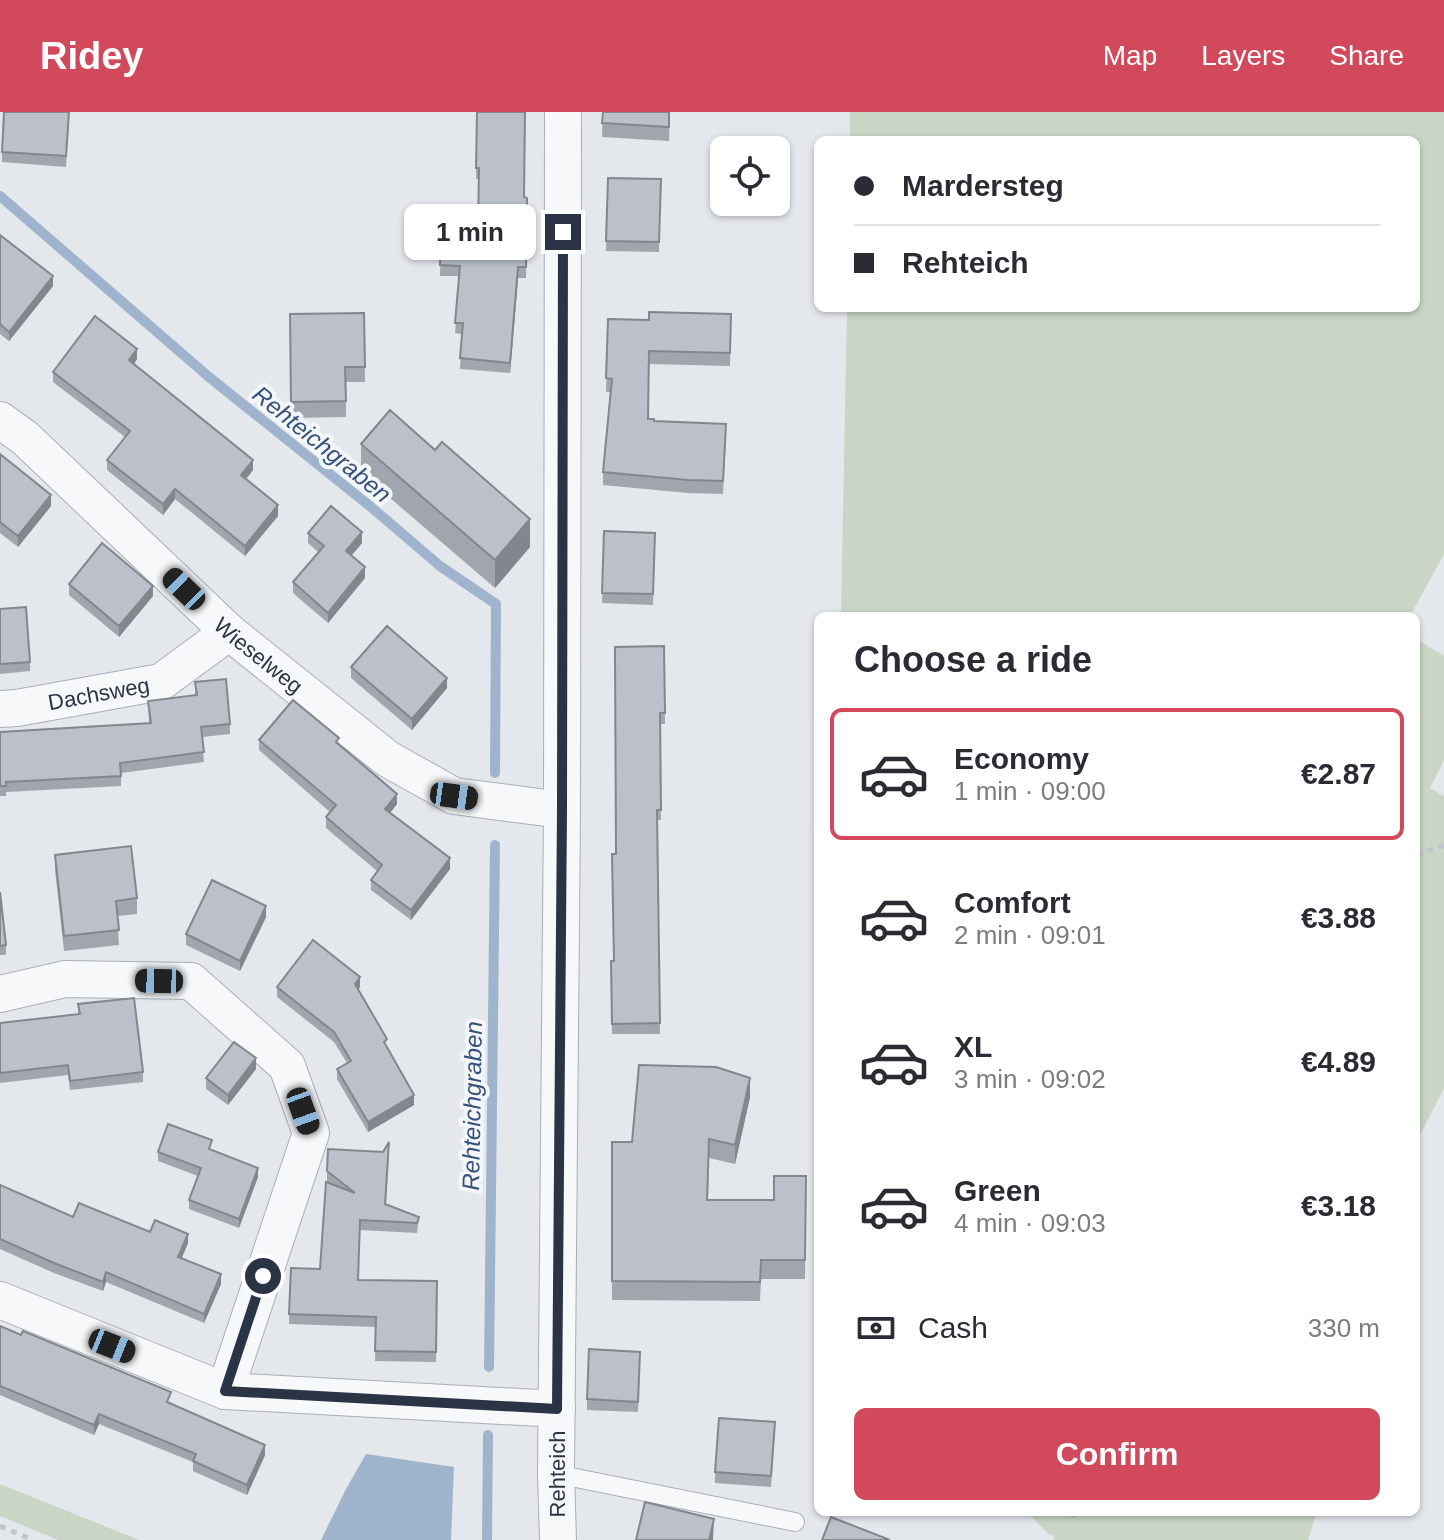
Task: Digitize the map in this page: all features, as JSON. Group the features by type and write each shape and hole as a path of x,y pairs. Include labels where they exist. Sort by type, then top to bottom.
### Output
{"street":[{"name":"Rehteich","path":"558,1540 563,112"},
{"name":"Wieselweg","path":"0,420 25,438 229,632 388,759 454,796 562,810"},
{"name":"Dachsweg","path":"0,709 161,682 229,632"},
{"path":"0,994 65,979 191,981 287,1066 311,1133 225,1391"},
{"path":"0,1300 225,1391 557,1409"}],"lane":[{"path":"556,1474 795,1522"}],"path":[{"path":"1420,854 1444,845"},
{"path":"1073,1516 1074,1523"},
{"path":"0,1526 33,1540"}],"green space":[{"path":"850,112 1444,112 1444,554 1412,612 841,612 847,312 1420,312 1420,136 850,136"},
{"path":"1420,641 1444,656 1444,760 1430,788 1444,796 1444,1088 1420,1135"},
{"path":"0,1484 139,1540 58,1540 0,1516"},
{"path":"1030,1516 1316,1516 1308,1540 1053,1540 1055,1536"}],"water":[{"path":"366,1454 454,1467 451,1540 321,1540"}],"building":[{"path":"4,112 69,112 66,156 2,152"},
{"path":"477,112 525,112 526,267 518,267 510,363 460,358 463,323 455,323 460,266 440,265 441,228 478,229"},
{"path":"603,112 669,112 669,127 602,123"},
{"path":"608,178 661,179 659,242 606,241"},
{"path":"0,235 53,276 9,332 0,324"},
{"path":"649,312 731,314 730,353 649,351 648,419 726,424 723,481 603,472 612,379 606,378 608,319 649,320"},
{"path":"364,313 365,367 345,367 346,401 291,402 290,314"},
{"path":"95,316 137,349 129,360 253,460 241,475 278,505 245,546 175,489 163,504 107,460 130,431 53,372"},
{"path":"390,410 435,450 442,442 530,519 495,560 361,444"},
{"path":"0,454 51,495 18,536 0,522"},
{"path":"331,506 362,532 346,551 365,567 328,613 293,582 324,546 308,533"},
{"path":"604,531 655,533 653,594 602,593"},
{"path":"102,543 153,586 119,626 69,584"},
{"path":"26,607 30,662 0,664 0,609"},
{"path":"387,626 447,678 412,719 351,667"},
{"path":"664,646 665,713 660,713 661,810 657,810 660,1023 612,1024 612,854 616,854 615,647"},
{"path":"226,679 230,724 201,727 204,752 120,763 121,776 6,782 6,786 0,786 0,732 151,723 148,701 197,695 195,682"},
{"path":"293,700 339,738 336,742 397,794 385,809 450,858 411,910 371,880 382,865 326,817 336,805 259,740"},
{"path":"131,846 137,898 116,901 119,930 64,936 55,855"},
{"path":"212,880 266,906 240,961 186,934"},
{"path":"0,892 6,945 0,946"},
{"path":"313,940 360,977 355,984 387,1039 384,1042 414,1095 368,1122 337,1069 351,1061 334,1032 277,987"},
{"path":"134,998 143,1072 70,1081 68,1065 0,1073 0,1023 80,1014 78,1004"},
{"path":"234,1042 256,1058 228,1095 206,1078"},
{"path":"639,1065 716,1067 750,1078 735,1145 709,1139 707,1200 774,1200 774,1176 806,1176 805,1260 761,1260 760,1282 612,1281 612,1142 632,1142"},
{"path":"168,1124 212,1140 209,1149 258,1168 239,1219 189,1200 201,1168 158,1152"},
{"path":"389,1142 385,1204 419,1217 417,1223 360,1220 358,1280 437,1281 436,1352 375,1351 376,1317 289,1314 291,1268 320,1269 326,1182 355,1193 327,1171 328,1149 383,1152"},
{"path":"0,1185 73,1217 79,1203 150,1232 155,1220 188,1234 178,1257 221,1274 204,1314 106,1272 103,1282 0,1239"},
{"path":"0,1326 21,1335 23,1331 171,1392 167,1402 265,1445 247,1485 193,1461 196,1454 99,1414 94,1425 0,1386"},
{"path":"589,1349 640,1352 638,1402 587,1399"},
{"path":"719,1418 775,1422 771,1476 715,1472"},
{"path":"645,1502 714,1519 709,1540 636,1540"},
{"path":"831,1517 890,1540 822,1540"}],"waterway":[{"name":"Rehteichgraben","path":"0,196 209,377 440,566 496,604 495,773"},
{"name":"Rehteichgraben","path":"489,1367 495,845"},
{"name":"Rehteichgraben","path":"487,1540 488,1435"}],"route":[{"path":"263,1276 225,1391 557,1409 563,232"}]}
